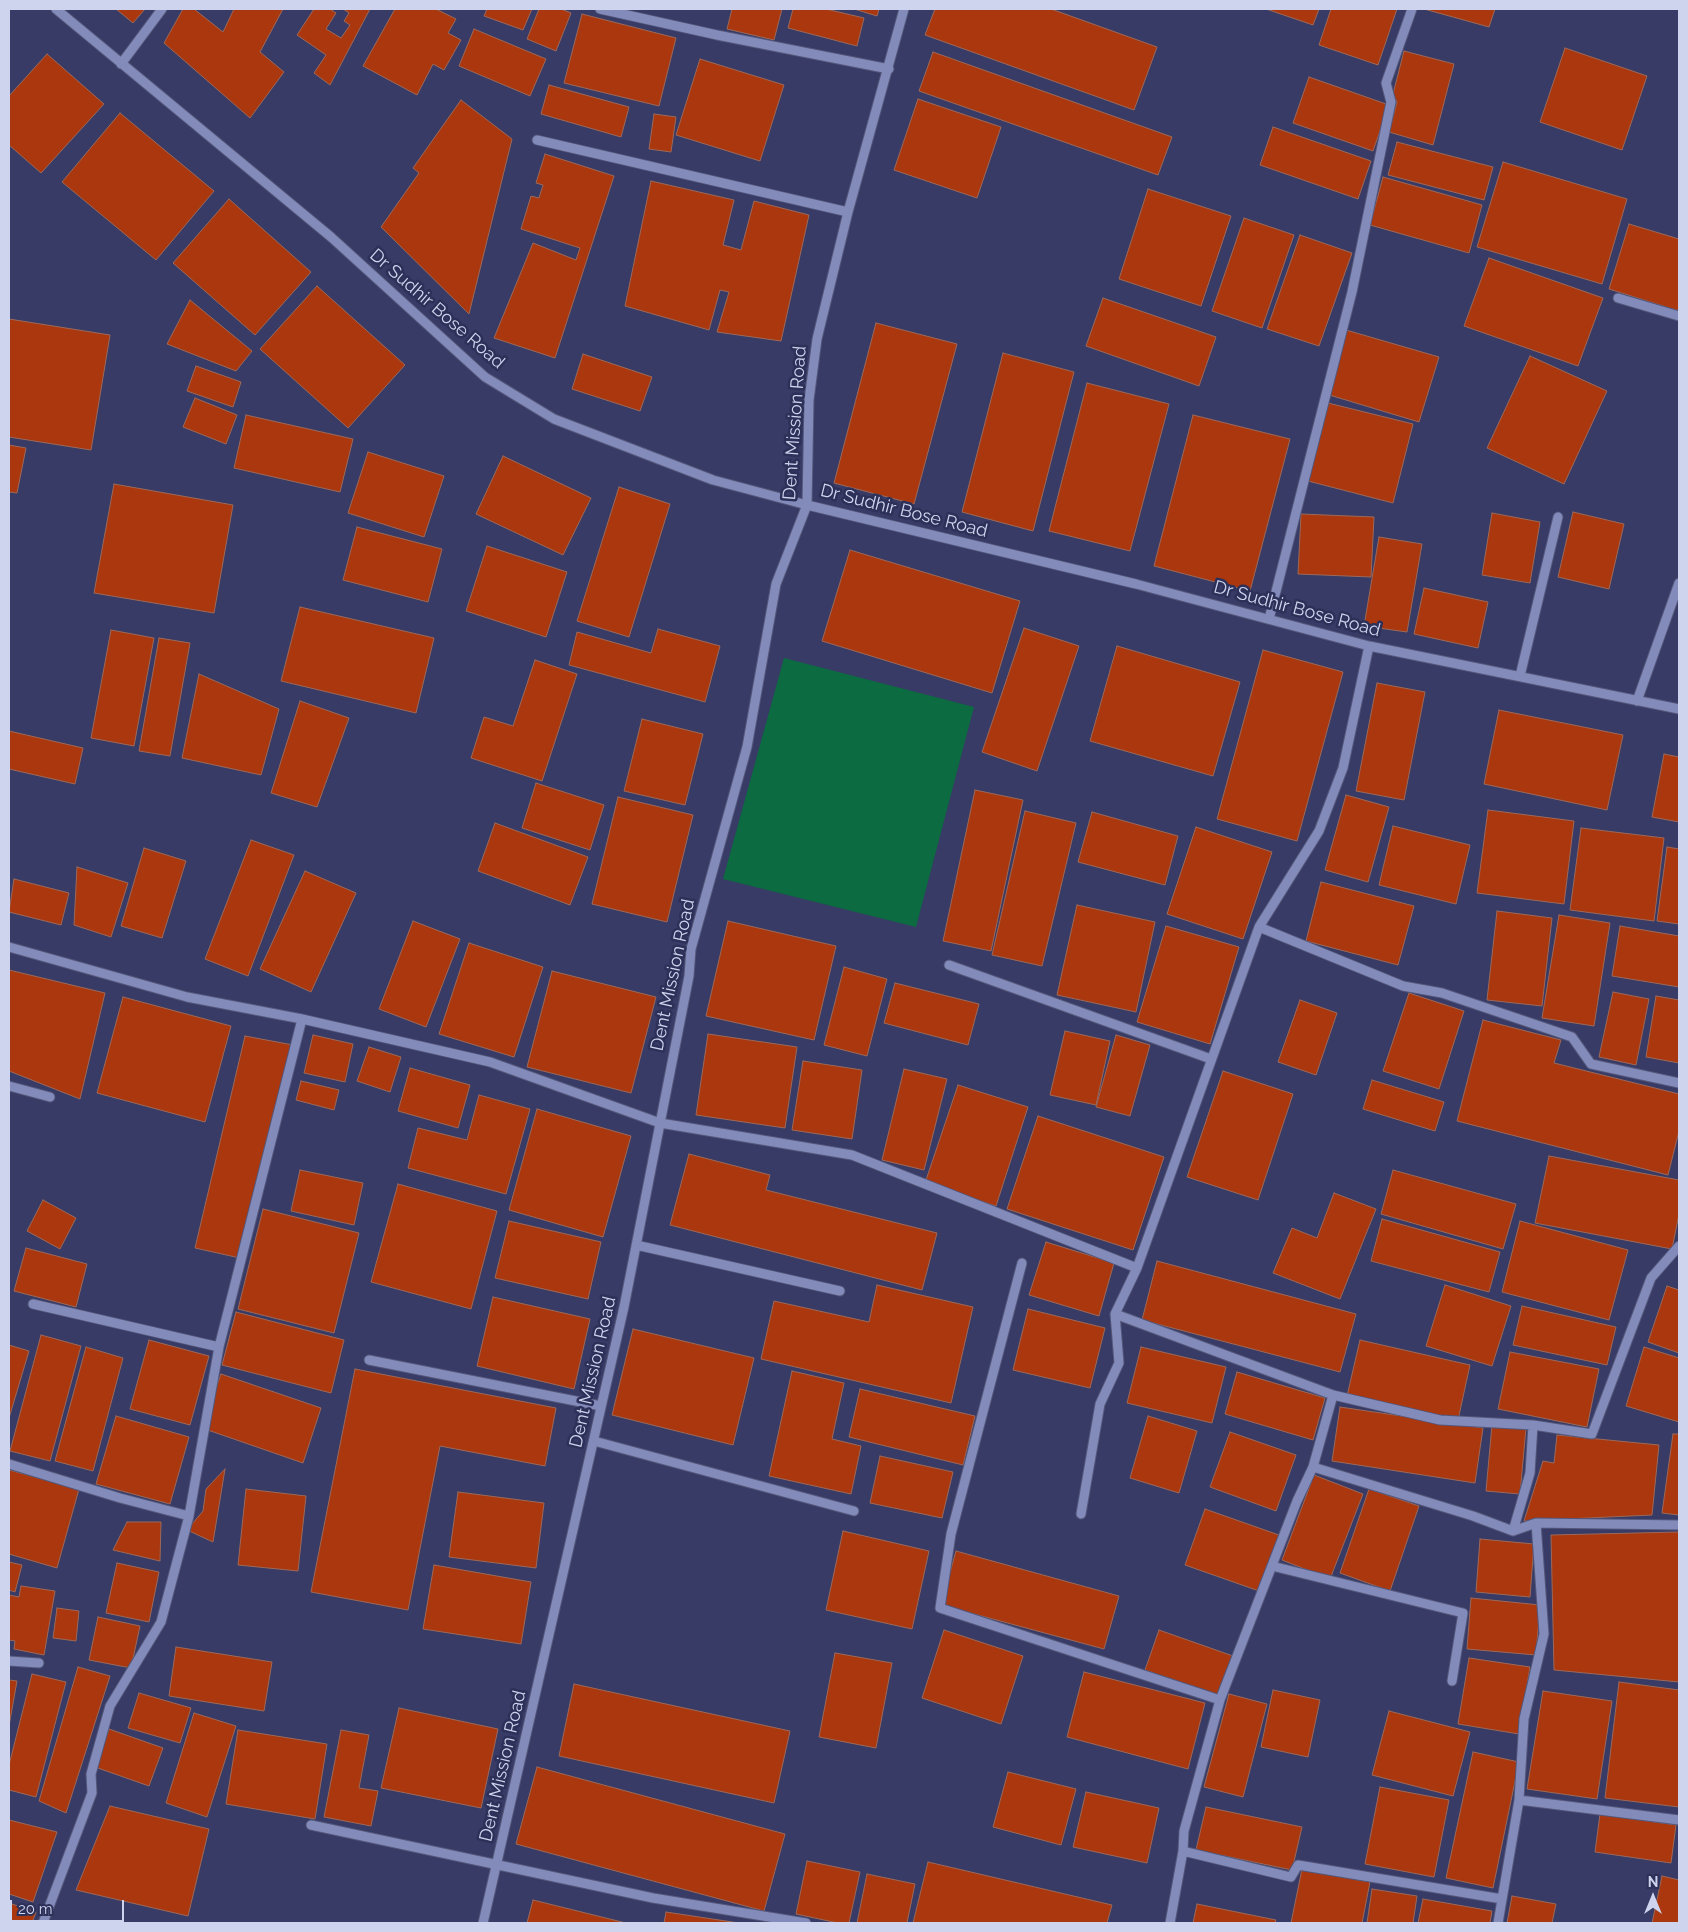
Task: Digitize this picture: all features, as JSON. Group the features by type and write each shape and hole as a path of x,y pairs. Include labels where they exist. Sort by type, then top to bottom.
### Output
{"street":[{"name":"Dr Sudhir Bose Road","path":"56,9 331,237 485,377 554,419 713,480 1136,584 1369,646 1520,676 1637,702 1679,709"},
{"path":"121,64 162,9"},
{"path":"600,9 717,35 889,69"},
{"name":"Dent Mission Road","path":"483,1923 602,1406 636,1245 692,949 747,747 776,584 807,504 809,400 817,339 848,212 904,9"},
{"path":"1269,619 1352,292 1391,102 1386,84 1412,9"},
{"path":"537,140 848,212"},
{"path":"1618,298 1679,316"},
{"path":"1520,676 1558,517"},
{"path":"1637,702 1679,583"},
{"path":"1081,1514 1100,1404 1119,1363 1115,1314 1137,1268 1259,927 1319,831 1343,768 1369,646"},
{"path":"1259,927 1403,986 1442,993 1572,1037 1591,1064 1679,1083"},
{"path":"9,947 187,997 302,1019 490,1062 660,1123 852,1155 1137,1268"},
{"path":"949,965 1211,1059"},
{"path":"43,1923 92,1793 92,1774 110,1706 162,1622 189,1516 218,1347 302,1019"},
{"path":"9,1086 50,1097"},
{"path":"636,1245 840,1291"},
{"path":"1115,1314 1333,1395 1440,1420 1533,1425 1592,1434 1651,1278 1679,1246"},
{"path":"1022,1263 951,1534 940,1608 1220,1700"},
{"path":"33,1304 218,1347"},
{"path":"368,1360 602,1406"},
{"path":"1170,1923 1183,1852 1184,1831 1220,1700 1313,1467 1333,1395"},
{"path":"1513,1531 1530,1473 1533,1425"},
{"path":"594,1440 854,1511"},
{"path":"9,1464 120,1498 189,1516"},
{"path":"1313,1467 1473,1516 1513,1531 1536,1524 1679,1525"},
{"path":"1498,1923 1519,1800 1524,1718 1544,1634 1536,1524"},
{"path":"1272,1566 1463,1613 1452,1680"},
{"path":"9,1661 38,1663"},
{"path":"1519,1800 1679,1820"},
{"path":"312,1825 653,1898 806,1923"},
{"path":"1183,1852 1291,1877 1298,1865 1502,1899"}],"green space":[{"path":"784,658 974,707 916,927 723,879"}],"building":[{"path":"116,9 145,9 133,23"},
{"path":"183,9 194,9 223,32 234,9 283,9 260,52 284,72 250,118 164,43"},
{"path":"314,9 330,9 336,13 326,29 341,38 350,25 344,21 349,13 343,9 370,9 330,85 314,73 326,55 297,35"},
{"path":"395,9 436,9 456,19 448,33 461,40 444,70 433,64 417,95 363,66"},
{"path":"487,9 532,9 523,30 484,16"},
{"path":"539,9 561,9 571,13 556,51 527,39"},
{"path":"732,9 782,9 774,40 727,29"},
{"path":"793,9 826,9 864,18 857,46 788,28"},
{"path":"854,9 879,9 877,16"},
{"path":"935,9 1051,9 1157,47 1134,110 925,35"},
{"path":"1266,9 1319,9 1313,25"},
{"path":"1331,9 1397,9 1378,65 1319,45"},
{"path":"1424,9 1495,9 1489,27"},
{"path":"582,14 676,38 659,106 564,83"},
{"path":"474,29 546,59 530,96 459,66"},
{"path":"1565,48 1647,76 1622,150 1540,122"},
{"path":"1404,51 1454,64 1433,145 1389,132 1397,102 1393,94"},
{"path":"933,52 1172,137 1158,175 919,91"},
{"path":"47,54 104,104 41,173 9,145 9,96"},
{"path":"700,59 784,85 760,161 676,135"},
{"path":"1309,77 1389,105 1373,151 1293,123"},
{"path":"549,85 629,107 621,137 541,114"},
{"path":"918,99 1001,127 977,198 894,170"},
{"path":"461,100 512,139 469,314 381,227 419,173 413,168"},
{"path":"120,113 214,191 156,260 62,182"},
{"path":"654,114 676,117 671,152 649,149"},
{"path":"1273,127 1371,161 1358,199 1260,165"},
{"path":"1397,142 1493,167 1484,200 1388,175"},
{"path":"545,154 614,176 555,358 494,338 533,243 576,260 580,248 521,229 531,196 539,198 543,185 536,183"},
{"path":"1503,162 1627,199 1602,284 1477,247"},
{"path":"1383,177 1482,205 1469,253 1370,225"},
{"path":"651,181 734,200 723,245 741,250 754,201 809,215 781,341 717,332 729,292 720,290 709,330 625,306"},
{"path":"1148,189 1231,216 1201,306 1119,279"},
{"path":"229,199 311,272 255,335 173,263"},
{"path":"1244,218 1294,235 1262,328 1212,311"},
{"path":"1629,224 1679,239 1679,311 1609,289"},
{"path":"1300,235 1352,253 1319,346 1267,329"},
{"path":"1489,258 1603,298 1578,366 1464,326"},
{"path":"317,286 405,365 348,428 260,349"},
{"path":"1103,298 1216,337 1199,386 1086,346"},
{"path":"190,300 252,351 236,371 167,344"},
{"path":"9,319 110,335 91,450 9,437"},
{"path":"876,323 957,344 914,504 834,483"},
{"path":"1346,330 1439,357 1419,422 1326,394"},
{"path":"1003,353 1074,372 1033,531 962,512"},
{"path":"583,354 652,377 640,411 572,389"},
{"path":"1530,356 1607,391 1564,484 1487,448"},
{"path":"196,366 241,382 233,407 187,391"},
{"path":"1087,383 1169,404 1130,551 1049,531"},
{"path":"195,398 237,415 226,444 183,427"},
{"path":"1328,403 1413,424 1393,503 1308,481"},
{"path":"246,415 353,439 340,492 234,468"},
{"path":"1193,415 1290,439 1250,591 1154,566"},
{"path":"9,445 26,448 17,493 9,492"},
{"path":"368,452 444,476 424,537 348,513"},
{"path":"503,456 591,498 563,555 476,514"},
{"path":"114,484 233,505 214,613 94,593"},
{"path":"619,487 670,504 629,637 577,621"},
{"path":"1573,512 1624,524 1609,589 1558,577"},
{"path":"1492,513 1540,522 1530,583 1482,575"},
{"path":"1301,514 1374,517 1371,577 1298,574"},
{"path":"357,527 442,549 428,602 343,580"},
{"path":"1379,537 1422,544 1407,632 1364,626"},
{"path":"487,546 567,572 546,637 466,611"},
{"path":"850,550 1020,601 992,693 822,641"},
{"path":"1424,588 1488,602 1478,648 1414,634"},
{"path":"300,607 434,638 416,713 281,681"},
{"path":"1024,628 1079,646 1037,771 982,752"},
{"path":"658,629 720,646 705,702 569,665 577,632 651,653"},
{"path":"111,630 154,638 134,746 91,738"},
{"path":"159,638 190,643 170,756 139,751"},
{"path":"1117,646 1240,682 1213,776 1090,741"},
{"path":"1263,650 1343,672 1297,841 1217,819"},
{"path":"535,660 577,674 542,781 471,758 484,717 513,726"},
{"path":"199,674 279,709 261,775 182,758"},
{"path":"1377,683 1425,692 1404,800 1356,791"},
{"path":"300,701 349,718 317,807 271,793"},
{"path":"1499,710 1623,735 1607,810 1484,784"},
{"path":"642,719 703,734 685,805 624,791"},
{"path":"9,731 83,748 75,784 9,769"},
{"path":"1664,754 1679,757 1679,822 1652,817"},
{"path":"536,783 604,805 590,850 522,828"},
{"path":"975,790 1023,800 991,951 943,941"},
{"path":"1346,795 1389,807 1368,882 1325,870"},
{"path":"618,797 693,815 667,922 592,904"},
{"path":"1488,810 1574,821 1564,904 1477,893"},
{"path":"1025,811 1076,823 1042,966 992,955"},
{"path":"1092,812 1178,836 1165,885 1078,862"},
{"path":"495,823 588,857 570,905 478,871"},
{"path":"1393,826 1470,845 1456,904 1379,885"},
{"path":"1196,827 1272,852 1243,939 1167,914"},
{"path":"1581,828 1664,838 1654,921 1570,910"},
{"path":"251,840 294,855 248,976 205,959"},
{"path":"1667,847 1679,849 1679,924 1657,921"},
{"path":"144,848 186,861 162,938 121,926"},
{"path":"77,867 128,883 111,937 74,925"},
{"path":"305,871 356,893 311,992 260,969"},
{"path":"14,879 69,893 61,925 9,912"},
{"path":"1321,882 1414,906 1398,965 1306,941"},
{"path":"1077,905 1155,922 1136,1012 1057,995"},
{"path":"1497,911 1552,918 1542,1006 1487,1000"},
{"path":"1559,915 1610,923 1594,1026 1542,1018"},
{"path":"413,921 460,939 426,1027 379,1009"},
{"path":"728,921 836,946 814,1040 706,1016"},
{"path":"1166,926 1239,947 1210,1044 1137,1022"},
{"path":"1620,926 1679,936 1679,987 1612,976"},
{"path":"469,943 543,967 514,1057 439,1034"},
{"path":"844,967 887,979 867,1056 824,1045"},
{"path":"9,970 105,993 80,1099 9,1071"},
{"path":"552,971 656,997 631,1093 527,1067"},
{"path":"895,983 979,1004 968,1045 884,1023"},
{"path":"1613,992 1649,999 1636,1065 1599,1057"},
{"path":"1409,993 1464,1011 1439,1089 1383,1071"},
{"path":"1656,996 1679,1000 1679,1063 1646,1057"},
{"path":"123,997 231,1026 205,1122 97,1093"},
{"path":"1300,1000 1337,1013 1316,1075 1278,1062"},
{"path":"1483,1020 1561,1040 1554,1063 1679,1094 1679,1131 1668,1175 1457,1121"},
{"path":"1065,1031 1110,1041 1096,1105 1050,1095"},
{"path":"708,1034 797,1047 785,1128 696,1115"},
{"path":"313,1035 353,1044 345,1082 304,1073"},
{"path":"1116,1035 1150,1045 1130,1116 1096,1107"},
{"path":"245,1036 293,1045 240,1258 195,1248"},
{"path":"369,1047 401,1057 390,1092 357,1081"},
{"path":"803,1061 862,1070 852,1139 792,1130"},
{"path":"410,1068 470,1085 458,1128 398,1111"},
{"path":"904,1069 947,1079 924,1170 882,1160"},
{"path":"1223,1071 1293,1094 1258,1200 1187,1177"},
{"path":"1372,1080 1444,1102 1435,1131 1363,1109"},
{"path":"301,1081 339,1090 334,1110 296,1100"},
{"path":"958,1085 1028,1107 996,1206 925,1183"},
{"path":"479,1095 530,1109 506,1194 408,1168 418,1128 467,1140"},
{"path":"537,1109 631,1136 603,1237 509,1210"},
{"path":"1038,1116 1164,1157 1133,1250 1007,1209"},
{"path":"689,1154 770,1175 766,1190 937,1233 922,1290 670,1225"},
{"path":"1549,1156 1679,1180 1679,1214 1672,1249 1535,1223"},
{"path":"300,1170 363,1183 354,1225 291,1211"},
{"path":"1393,1170 1516,1204 1503,1249 1381,1214"},
{"path":"398,1184 497,1211 471,1309 371,1282"},
{"path":"1334,1193 1376,1209 1340,1299 1273,1273 1292,1228 1317,1238"},
{"path":"43,1200 76,1218 60,1249 27,1231"},
{"path":"263,1209 359,1233 334,1333 238,1309"},
{"path":"1382,1219 1500,1252 1489,1292 1371,1261"},
{"path":"509,1221 601,1242 588,1299 495,1278"},
{"path":"1520,1221 1628,1250 1609,1320 1502,1292"},
{"path":"1046,1242 1114,1263 1099,1316 1029,1295"},
{"path":"26,1248 87,1264 76,1307 14,1291"},
{"path":"1157,1261 1356,1314 1340,1372 1142,1320"},
{"path":"877,1285 973,1307 951,1403 761,1359 774,1301 869,1322"},
{"path":"1445,1285 1511,1306 1492,1366 1426,1346"},
{"path":"1667,1286 1679,1290 1679,1353 1648,1342"},
{"path":"493,1297 590,1319 574,1389 477,1366"},
{"path":"1522,1306 1616,1327 1607,1365 1513,1345"},
{"path":"1028,1309 1105,1328 1090,1388 1013,1370"},
{"path":"236,1312 344,1340 331,1393 222,1365"},
{"path":"633,1329 754,1358 733,1445 612,1415"},
{"path":"41,1335 81,1346 50,1461 10,1451"},
{"path":"149,1340 209,1356 190,1425 130,1409"},
{"path":"1360,1340 1470,1365 1458,1420 1347,1396"},
{"path":"9,1345 29,1351 9,1418"},
{"path":"86,1347 123,1358 93,1471 55,1461"},
{"path":"1141,1347 1226,1367 1212,1423 1127,1403"},
{"path":"1644,1347 1679,1358 1679,1422 1626,1406"},
{"path":"1510,1352 1599,1369 1587,1427 1498,1409"},
{"path":"355,1369 556,1408 545,1466 440,1446 408,1610 311,1592"},
{"path":"792,1371 844,1383 832,1439 861,1446 851,1494 769,1476"},
{"path":"1237,1372 1325,1398 1313,1440 1225,1414"},
{"path":"221,1374 321,1408 303,1463 202,1428"},
{"path":"860,1389 975,1416 963,1465 849,1437"},
{"path":"1340,1407 1483,1428 1475,1483 1332,1461"},
{"path":"116,1416 189,1437 170,1504 96,1484"},
{"path":"1148,1416 1197,1431 1179,1493 1130,1478"},
{"path":"1492,1425 1526,1428 1520,1494 1486,1491"},
{"path":"1230,1432 1296,1455 1276,1511 1210,1487"},
{"path":"1673,1434 1679,1434 1679,1515 1662,1513"},
{"path":"1557,1435 1659,1445 1652,1515 1524,1521 1543,1461 1554,1463"},
{"path":"880,1456 953,1472 942,1518 870,1503"},
{"path":"225,1469 213,1542 187,1530 203,1511 206,1489"},
{"path":"9,1470 79,1489 57,1568 9,1554"},
{"path":"1314,1475 1363,1494 1330,1579 1282,1560"},
{"path":"246,1489 306,1496 298,1571 238,1565"},
{"path":"1369,1489 1419,1506 1390,1591 1340,1573"},
{"path":"458,1492 544,1503 536,1568 449,1557"},
{"path":"1205,1509 1279,1535 1259,1591 1185,1565"},
{"path":"127,1522 161,1522 160,1561 113,1550"},
{"path":"843,1531 929,1551 912,1629 826,1610"},
{"path":"1679,1532 1679,1682 1554,1670 1551,1535"},
{"path":"1480,1539 1534,1544 1530,1597 1476,1592"},
{"path":"956,1551 1119,1596 1104,1649 941,1605"},
{"path":"9,1562 22,1565 15,1592 9,1590"},
{"path":"117,1563 159,1572 149,1622 106,1613"},
{"path":"434,1565 531,1582 521,1644 423,1629"},
{"path":"21,1586 55,1591 44,1655 14,1649 15,1641 9,1640 9,1595 19,1597"},
{"path":"1471,1598 1540,1605 1536,1655 1467,1649"},
{"path":"57,1608 79,1611 76,1641 53,1638"},
{"path":"98,1617 140,1626 131,1668 89,1660"},
{"path":"944,1630 1023,1656 1001,1724 922,1698"},
{"path":"1159,1630 1233,1656 1219,1696 1145,1670"},
{"path":"176,1647 272,1662 264,1711 169,1696"},
{"path":"835,1653 892,1663 876,1748 819,1737"},
{"path":"1469,1658 1530,1667 1519,1734 1458,1724"},
{"path":"78,1667 110,1676 66,1813 39,1801"},
{"path":"1084,1672 1205,1703 1188,1769 1067,1737"},
{"path":"32,1674 66,1682 36,1797 9,1790 9,1765"},
{"path":"9,1680 17,1681 9,1726"},
{"path":"1619,1682 1679,1690 1679,1807 1605,1798"},
{"path":"574,1684 790,1731 774,1803 559,1756"},
{"path":"1273,1690 1320,1700 1308,1757 1261,1747"},
{"path":"1543,1691 1612,1701 1597,1799 1527,1789"},
{"path":"139,1693 191,1708 180,1743 128,1728"},
{"path":"1229,1694 1267,1704 1243,1797 1204,1787"},
{"path":"399,1708 498,1729 481,1808 381,1788"},
{"path":"1389,1711 1470,1732 1453,1796 1372,1775"},
{"path":"194,1713 236,1726 207,1817 166,1803"},
{"path":"109,1729 163,1748 149,1786 95,1767"},
{"path":"238,1730 327,1744 315,1819 226,1804"},
{"path":"341,1730 369,1735 359,1788 378,1791 371,1826 324,1817"},
{"path":"1473,1752 1519,1762 1493,1888 1446,1878"},
{"path":"537,1767 785,1834 764,1911 516,1844"},
{"path":"1008,1772 1076,1789 1061,1845 993,1827"},
{"path":"1380,1787 1449,1800 1434,1877 1365,1864"},
{"path":"1086,1792 1159,1808 1147,1863 1073,1847"},
{"path":"110,1806 209,1829 188,1916 76,1890"},
{"path":"1206,1807 1302,1827 1292,1870 1196,1850"},
{"path":"1600,1814 1676,1825 1671,1863 1595,1852"},
{"path":"9,1820 57,1832 33,1902 9,1894"},
{"path":"807,1861 860,1872 849,1923 838,1923 796,1914"},
{"path":"928,1862 1112,1905 1107,1923 913,1923"},
{"path":"1302,1869 1370,1882 1362,1923 1291,1923"},
{"path":"867,1874 915,1884 907,1923 857,1923"},
{"path":"1662,1876 1679,1880 1679,1923 1652,1923"},
{"path":"1372,1889 1417,1896 1413,1923 1367,1923"},
{"path":"1512,1896 1556,1904 1552,1923 1507,1923"},
{"path":"1423,1899 1492,1911 1490,1923 1418,1923"},
{"path":"533,1900 626,1923 527,1923"},
{"path":"9,1903 36,1912 32,1923 9,1923"},
{"path":"1197,1904 1276,1920 1275,1923 1193,1923"},
{"path":"666,1912 739,1923 664,1923"}]}
